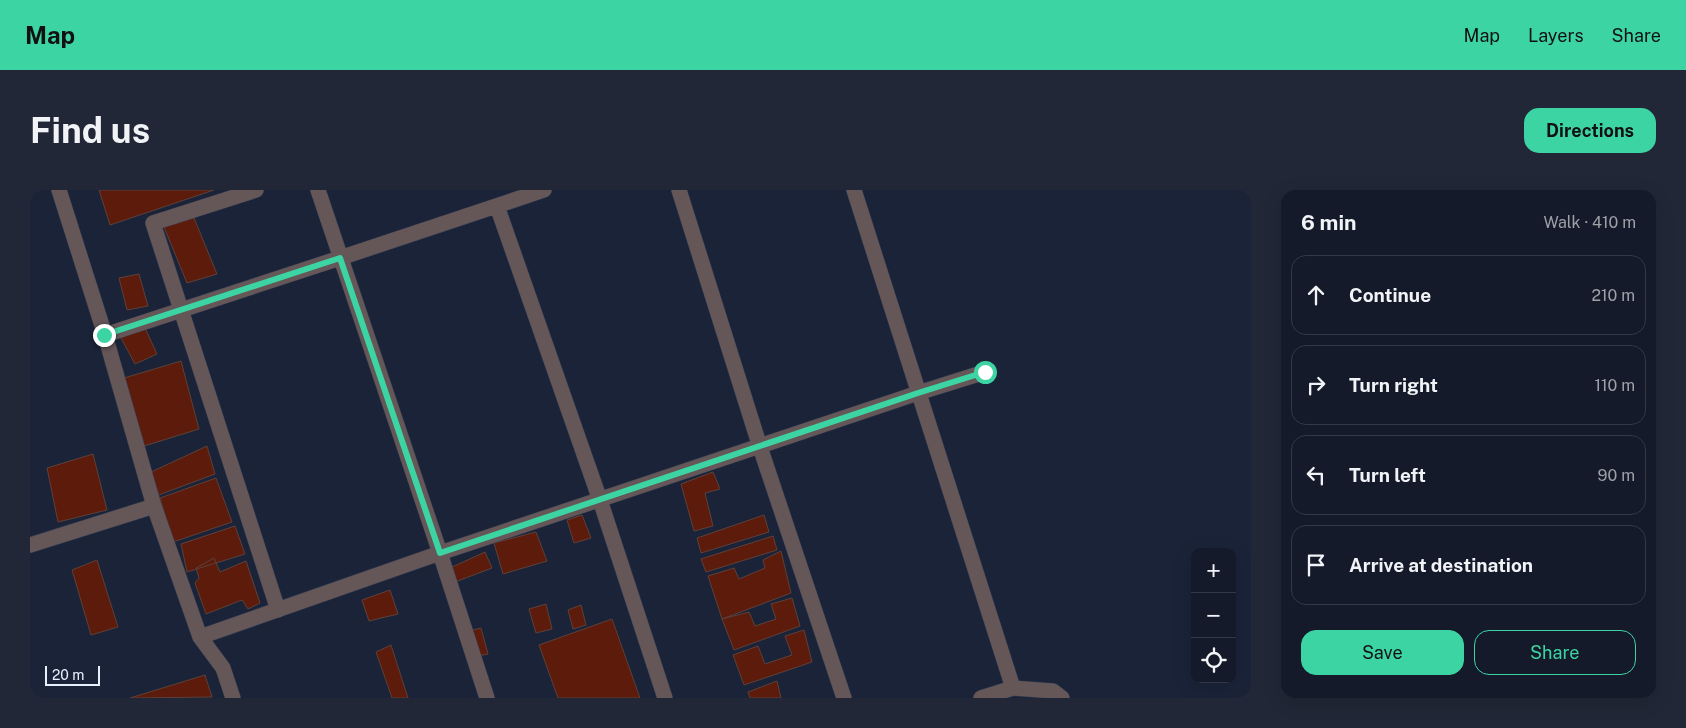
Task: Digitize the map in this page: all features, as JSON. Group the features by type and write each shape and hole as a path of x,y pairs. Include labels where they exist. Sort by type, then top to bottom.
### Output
{"street":[{"path":"59,190 154,506 200,637 223,668 233,698"},
{"path":"256,190 153,223 278,610"},
{"path":"318,190 487,698"},
{"path":"104,335 544,190"},
{"path":"679,190 760,447 844,698"},
{"path":"854,190 1013,688"},
{"path":"497,206 600,500 665,698"},
{"path":"200,637 440,553 985,372"},
{"path":"30,545 154,506"},
{"path":"981,698 1013,688 1052,691 1062,698"}],"building":[{"path":"99,190 214,190 110,225"},
{"path":"194,218 217,274 187,283 164,227"},
{"path":"139,274 148,306 127,310 119,278"},
{"path":"145,328 157,354 135,364 121,338"},
{"path":"181,361 199,429 141,447 124,378"},
{"path":"207,446 215,474 156,496 149,473"},
{"path":"93,454 107,510 58,522 47,468"},
{"path":"713,472 720,489 705,493 713,526 694,531 681,484"},
{"path":"216,478 232,522 173,542 160,498"},
{"path":"582,515 591,538 574,543 567,520"},
{"path":"764,515 769,532 701,553 697,538"},
{"path":"235,526 245,554 187,572 181,544"},
{"path":"536,532 547,561 503,574 494,543"},
{"path":"773,536 777,550 706,572 701,559"},
{"path":"781,551 791,593 722,619 708,576 734,568 739,579 765,568 763,560"},
{"path":"485,552 492,568 455,582 450,568"},
{"path":"214,558 220,572 246,561 260,603 248,609 242,600 206,614 195,583 199,578 196,568"},
{"path":"97,560 118,627 91,635 72,570"},
{"path":"390,590 398,614 369,621 362,600"},
{"path":"792,598 800,626 734,650 722,619 749,612 755,626 776,619 771,604"},
{"path":"546,604 552,629 536,633 529,609"},
{"path":"581,605 586,625 573,629 568,610"},
{"path":"612,619 640,698 558,698 539,645"},
{"path":"481,628 488,654 478,656 469,631"},
{"path":"804,630 812,662 744,685 733,655 758,646 765,664 792,655 785,636"},
{"path":"391,645 408,698 392,698 376,652"},
{"path":"205,675 212,697 130,698"},
{"path":"777,681 781,698 750,698 748,692"}],"route":[{"path":"104,335 340,258 440,553 985,372"}]}
